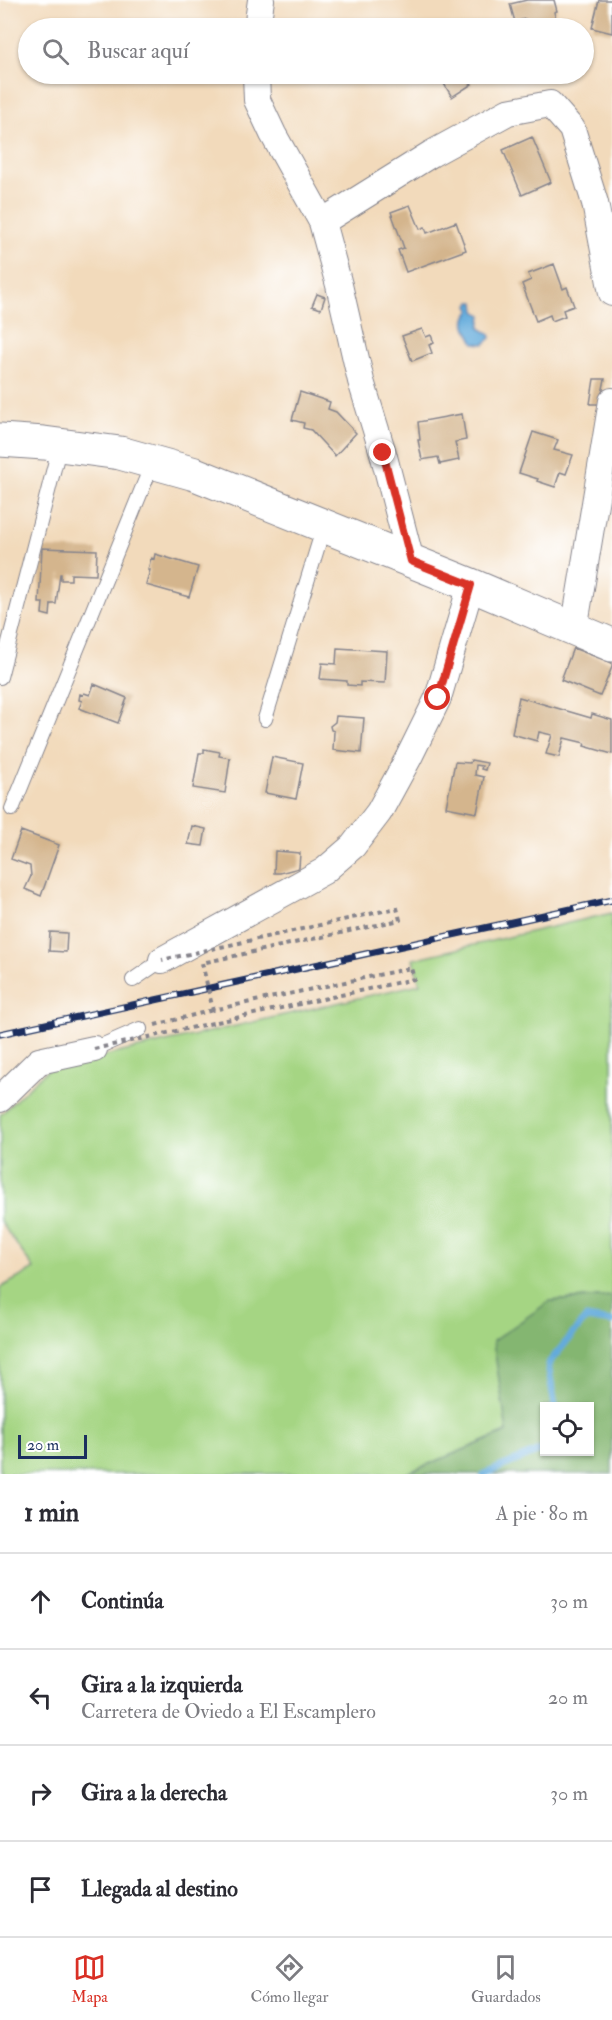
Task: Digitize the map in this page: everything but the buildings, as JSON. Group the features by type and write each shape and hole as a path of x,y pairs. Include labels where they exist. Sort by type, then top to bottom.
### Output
{"street":[{"path":"258,18 261,0"},
{"path":"256,84 257,100 273,134 322,222 361,381 383,453 411,561"},
{"path":"322,222 431,154 508,112 550,104 572,129 595,203 612,292"},
{"path":"574,630 612,401"},
{"path":"0,440 120,453 195,474 471,585 612,645"},
{"path":"162,960 324,871 353,846 379,812 410,757 438,698 471,585"},
{"path":"0,1099 39,1061 94,1049"}],"lane":[{"path":"0,677 60,445"},
{"path":"12,809 153,462"},
{"path":"265,719 325,526"},
{"path":"133,980 162,960"},
{"path":"94,1049 140,1029"}],"path":[{"path":"162,960 397,908 400,920 202,963 213,1010"},
{"path":"94,1049 414,979 411,968 213,1010 140,1029"}],"green space":[{"path":"612,913 612,1296 550,1301 507,1432 405,1474 0,1474 0,1288 34,1269 0,1221 0,1115 51,1066 109,1055 420,984 413,959"},
{"path":"612,1296 612,1474 405,1474 507,1432 493,1341 550,1301"}],"water":[{"path":"471,302 475,302 476,311 482,315 480,328 490,334 491,338 484,344 474,343 466,326"}],"waterway":[{"path":"554,1402 548,1364 586,1318 612,1322"},
{"path":"484,1474 540,1451"}],"railway":[{"path":"0,1034 612,900"}],"route":[{"path":"383,453 411,561 471,585 438,698"}]}
